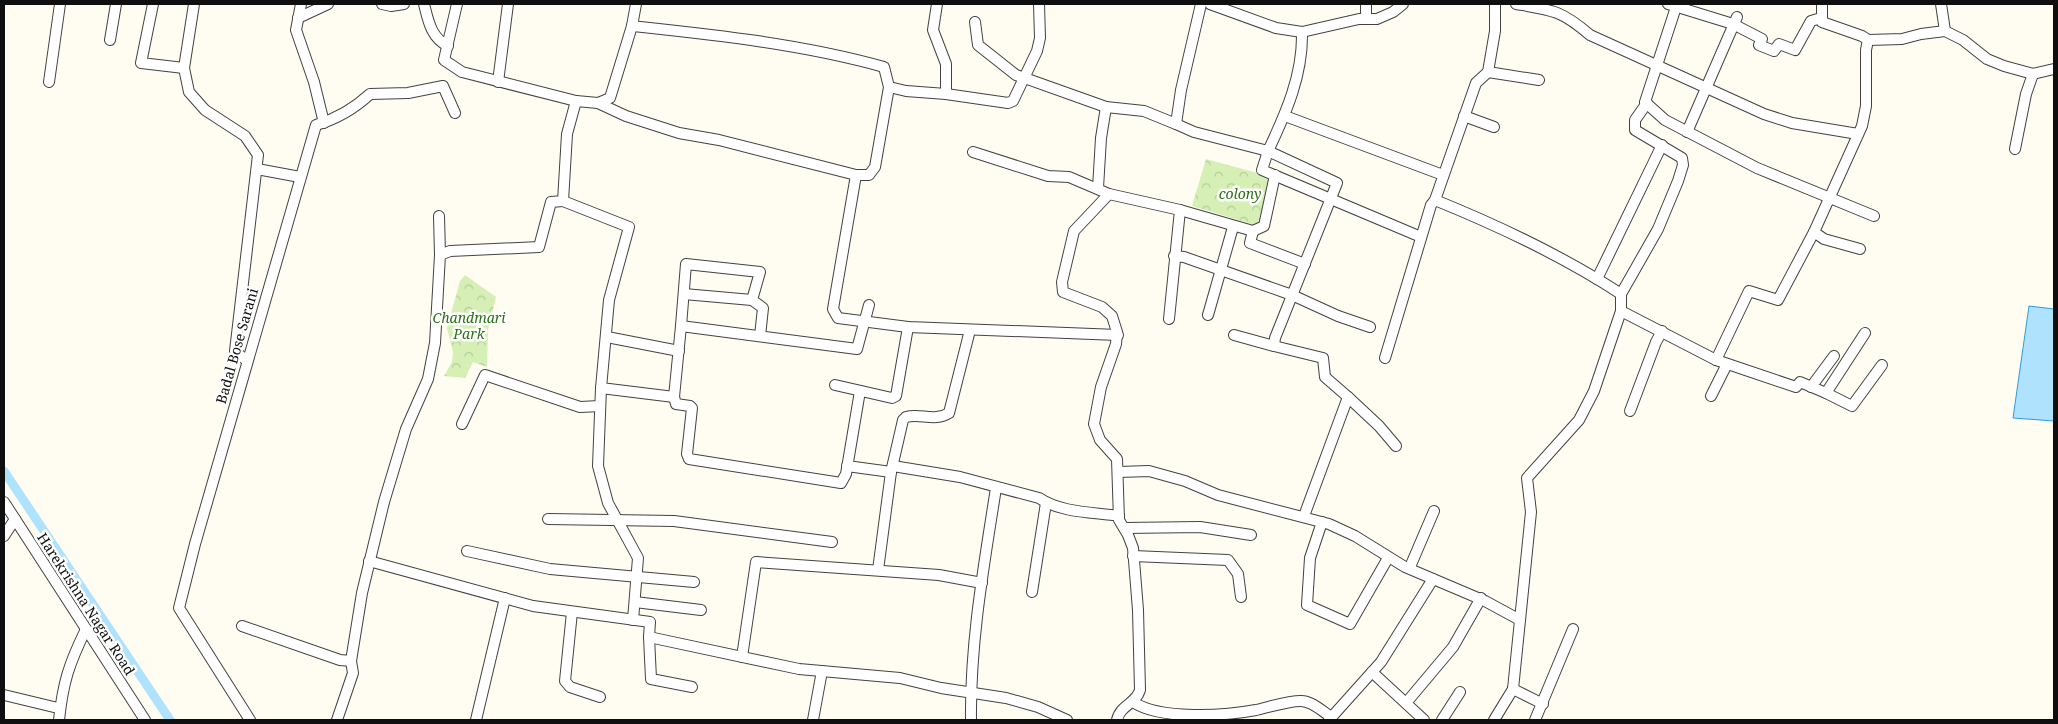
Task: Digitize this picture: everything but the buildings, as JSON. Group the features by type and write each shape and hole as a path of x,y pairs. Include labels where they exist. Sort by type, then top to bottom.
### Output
{"street":[{"path":"49,82 60,4"},
{"path":"110,40 116,4"},
{"path":"153,4 141,63 184,68"},
{"path":"194,4 184,68 188,92 205,110 245,136 258,155 234,351 247,361"},
{"path":"301,4 296,30 314,82 324,122"},
{"path":"298,18 328,4"},
{"path":"382,4 391,6 404,4"},
{"path":"424,4 429,26 439,42 448,46"},
{"path":"457,4 444,60 462,72 576,101 598,103 626,116 679,133 719,140 856,175 869,175 876,167 889,87 884,67 854,59 713,34 632,26"},
{"path":"498,82 508,4"},
{"path":"598,103 610,98 632,26 636,4"},
{"path":"937,4 933,30 946,64 946,94"},
{"path":"889,87 906,92 946,94 1008,103 1013,102 1037,51 1040,38 1040,4"},
{"path":"1176,124 1180,90 1201,4"},
{"path":"1210,4 1276,28 1302,32 1366,19 1377,19 1393,12 1403,4"},
{"path":"1366,4 1366,19"},
{"path":"1385,358 1430,206 1435,200 1442,175 1476,83 1488,72 1495,31 1495,4"},
{"path":"1516,4 1555,11 1568,17 1590,35 1764,114 1792,123 1858,134"},
{"path":"1822,4 1822,22 1862,36 1868,40 1902,39 1945,31 1963,40 1987,59 2033,74 2046,72 2054,68"},
{"path":"1941,4 1945,31"},
{"path":"1494,720 1513,689 1531,512 1527,478 1578,420 1594,391 1621,311 1621,294 1658,229 1683,165 1682,158 1635,130 1635,120 1647,103 1659,66 1674,5 1735,21 1762,39 1759,45 1774,51 1779,44 1794,50 1811,21 1821,18"},
{"path":"1687,132 1735,21"},
{"path":"975,22 978,45 1016,75 1106,107 1144,111 1194,132 1268,151 1336,183 1275,338 1274,346"},
{"path":"1302,32 1303,53 1298,76 1285,116 1268,151 1262,170 1421,237"},
{"path":"1716,360 1748,291 1778,300 1814,232 1858,134 1866,106 1866,50 1868,40"},
{"path":"1488,72 1539,80"},
{"path":"2015,149 2026,94 2033,74"},
{"name":"Badal Bose Sarani","path":"250,720 179,608 247,361 316,125 355,107 370,94 408,93 443,86 456,113"},
{"path":"563,201 567,134 576,101"},
{"path":"1647,103 1665,120 1757,168 1874,216"},
{"path":"1098,188 1101,138 1106,107"},
{"path":"1285,116 1442,175"},
{"path":"1464,116 1494,127"},
{"path":"1597,279 1662,145"},
{"path":"973,152 1048,176 1069,177 1109,194 1180,210 1233,227 1253,231 1264,226 1275,175"},
{"path":"257,169 300,177"},
{"path":"856,175 832,309 838,318 908,328 1118,335"},
{"path":"1109,194 1074,231 1062,282 1063,292 1102,307 1112,316 1118,335 1101,387 1094,424 1100,440 1115,454 1119,472 1119,516 1131,543 1138,610 1140,690 1138,697 1120,711 1117,720"},
{"path":"1435,200 1491,222 1621,294"},
{"path":"440,255 450,251 539,247 551,202 563,201 629,227 609,300 600,406 600,474 608,503 638,558 633,620"},
{"path":"1169,319 1180,210"},
{"path":"337,720 353,674 351,661 369,561 384,502 406,429 428,379 435,343 440,255 439,216"},
{"path":"1208,315 1233,227"},
{"path":"1253,231 1250,243 1305,264"},
{"path":"1814,232 1824,239 1860,249"},
{"path":"1174,256 1184,257 1222,270 1370,327"},
{"path":"752,300 760,272 686,264 682,326 674,397 676,404 692,408 687,454 692,460 844,482 860,391"},
{"path":"684,294 752,300 763,308 760,336"},
{"path":"682,326 856,349 869,305"},
{"path":"1621,311 1716,360 1796,387 1800,382 1852,406 1882,365"},
{"path":"835,385 892,398 896,396 908,328"},
{"path":"878,570 892,469 906,417 936,418 945,416 951,410 970,330"},
{"path":"1630,411 1656,342 1662,332"},
{"path":"1826,393 1865,333"},
{"path":"1234,335 1323,358 1325,377 1379,426 1396,446"},
{"path":"606,337 679,351"},
{"path":"1811,387 1834,356"},
{"path":"1711,396 1727,364"},
{"path":"462,424 485,375 580,407 600,406"},
{"path":"601,388 674,397"},
{"path":"1304,516 1348,398"},
{"path":"847,466 960,476 996,488 1038,498 1046,503 1067,509 1119,516"},
{"path":"1119,472 1149,471 1185,481 1218,495 1322,522 1355,536 1388,558 1481,598 1520,620"},
{"path":"971,720 971,693 982,583 996,488"},
{"name":"Harekrishna Nagar Road","path":"4,502 145,720"},
{"path":"1032,592 1046,503"},
{"path":"1410,567 1434,511"},
{"path":"4,536 15,519"},
{"path":"548,519 674,521 832,542"},
{"path":"1322,522 1310,558 1307,605 1350,624 1388,558"},
{"path":"1124,528 1200,527 1251,535"},
{"path":"467,551 550,569 694,582"},
{"path":"1133,556 1228,560 1238,574 1241,598"},
{"path":"369,561 533,606 650,622 651,680 692,687"},
{"path":"742,657 756,562 878,570 939,576 982,583"},
{"path":"1133,702 1144,709 1200,715 1234,714 1301,701 1315,705 1330,719 1381,662 1433,578"},
{"path":"476,720 505,598"},
{"path":"1406,703 1453,647 1481,598"},
{"path":"634,602 701,610"},
{"path":"572,612 565,681 570,687 600,697"},
{"path":"242,626 340,660 351,661"},
{"path":"59,720 58,708 68,666 86,629"},
{"path":"1535,720 1574,630"},
{"path":"649,637 799,669 900,678 971,693 1006,698 1068,720"},
{"path":"813,720 822,671"},
{"path":"1372,672 1406,703 1419,718"},
{"path":"1513,689 1543,704"},
{"path":"1442,720 1460,692"},
{"path":"4,695 58,708"}],"green space":[{"name":"colony","path":"1206,159 1276,178 1265,228 1192,206"},
{"name":"Chandmari Park","path":"465,275 496,297 488,330 487,367 473,362 465,378 444,376 452,362 453,352 447,328 460,281"}],"water":[{"path":"2029,306 2054,309 2054,421 2013,418"}],"waterway":[{"path":"4,471 170,720"}]}
